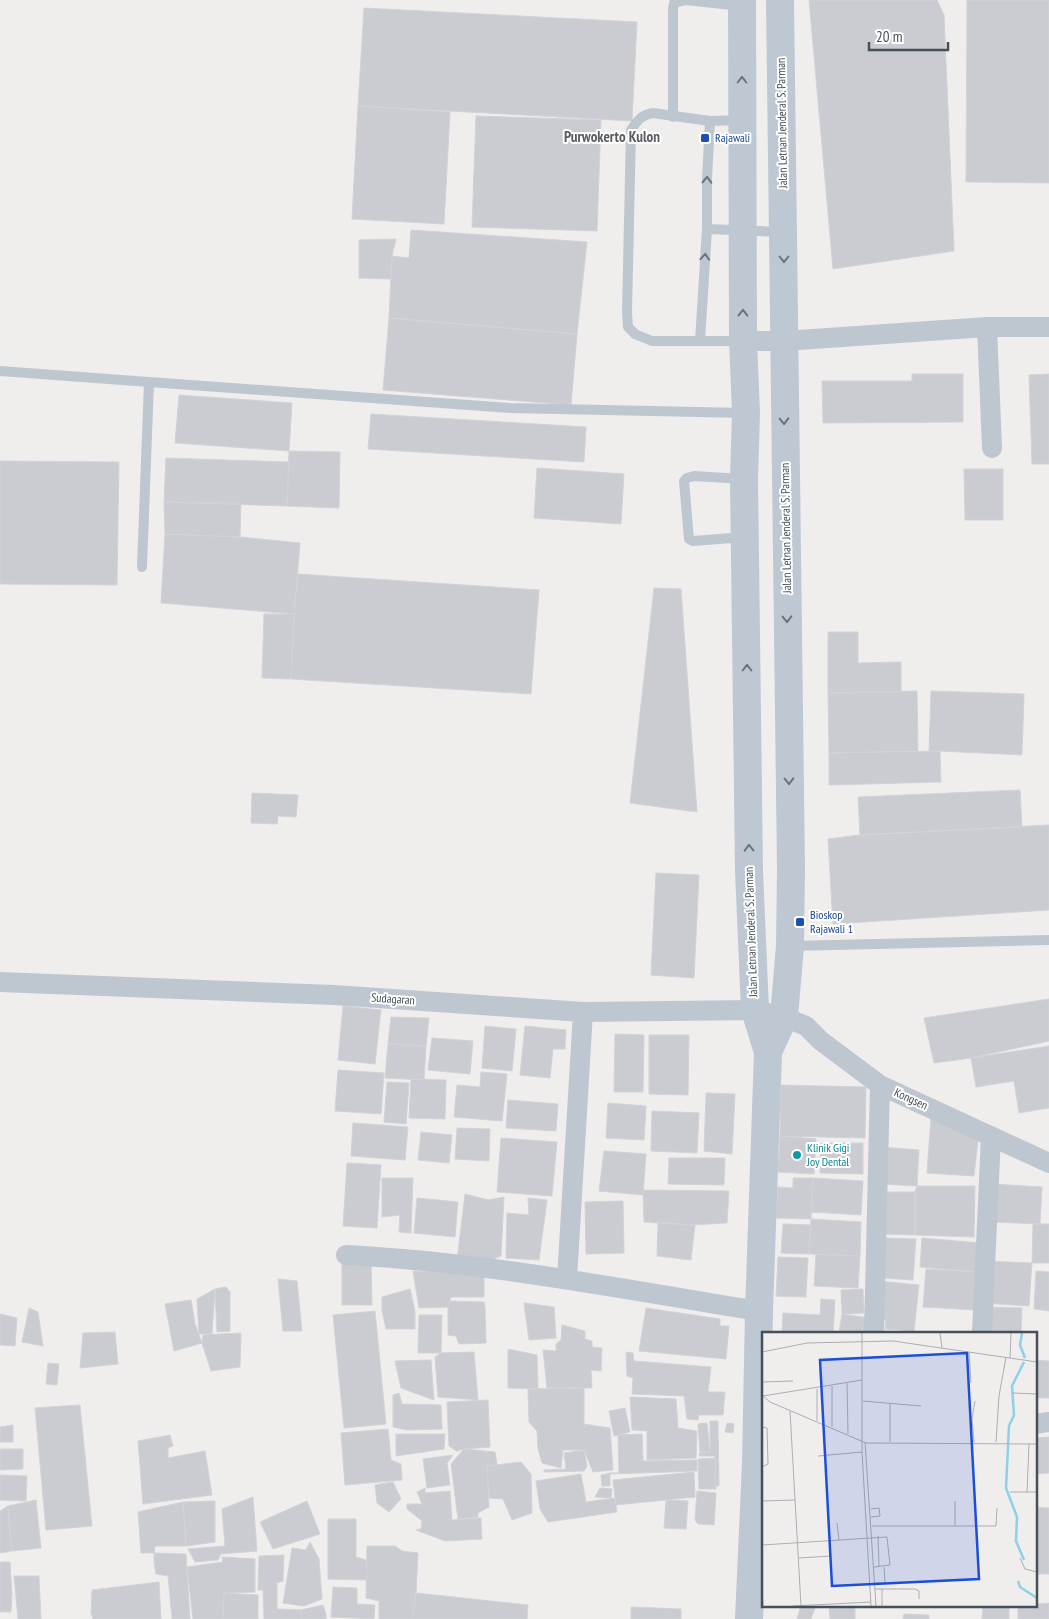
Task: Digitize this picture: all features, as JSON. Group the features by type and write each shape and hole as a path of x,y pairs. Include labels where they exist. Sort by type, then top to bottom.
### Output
{"street":[{"name":"Jalan Letnan Jenderal S. Parman","path":"768,1052 784,1017 790,946 791,870 780,0"},
{"name":"Jalan Letnan Jenderal S. Parman","path":"742,3 743,341 746,413 744,479 749,871 754,1010 768,1052 759,1311 760,1463 749,1619"},
{"path":"743,341 784,341 987,327 1049,327"},
{"path":"987,327 992,448"},
{"path":"747,703 788,704"},
{"name":"Sudagaran","path":"0,982 334,995 583,1012 754,1010 784,1017"},
{"path":"567,1279 583,1012"},
{"name":"Kongsen","path":"784,1017 806,1026 821,1040 880,1085 1049,1163"},
{"path":"874,1332 880,1085"},
{"path":"982,1332 991,1136"},
{"path":"346,1255 400,1258 567,1279 759,1311"},
{"path":"1036,1424 1049,1422"}],"lane":[{"path":"673,117 672,9 674,3 681,0 742,3"},
{"path":"742,120 710,121 653,114 645,115 638,119 630,130 627,312 628,327 636,334 652,342 743,341"},
{"path":"700,341 707,229 710,121"},
{"path":"707,229 784,232"},
{"path":"0,371 363,399 510,408 746,413"},
{"path":"142,567 150,382"},
{"path":"744,479 694,476 684,481 689,539 693,541 746,537"},
{"path":"790,946 1049,940"}],"building":[{"path":"809,0 937,0 944,15 954,251 833,269"},
{"path":"967,0 1049,0 1049,183 966,182"},
{"path":"364,8 637,22 632,121 358,106"},
{"path":"358,106 450,112 444,224 352,219"},
{"path":"476,116 601,120 597,231 472,227"},
{"path":"411,230 587,242 577,334 389,318 392,256 409,258"},
{"path":"396,239 392,256 391,279 359,278 359,240"},
{"path":"389,318 577,334 571,405 383,390"},
{"path":"912,374 963,374 963,422 823,423 822,381 912,381"},
{"path":"1049,374 1049,464 1032,464 1029,375"},
{"path":"179,395 292,403 289,451 175,443"},
{"path":"371,414 586,427 584,462 368,449"},
{"path":"289,451 340,452 339,508 287,506"},
{"path":"166,458 289,462 287,506 164,502"},
{"path":"0,461 119,462 117,585 0,584"},
{"path":"537,468 624,474 621,524 534,518"},
{"path":"964,469 1003,469 1003,520 965,520"},
{"path":"164,502 241,503 240,537 165,534"},
{"path":"165,534 240,537 300,543 294,614 161,603"},
{"path":"298,574 539,590 531,694 291,679"},
{"path":"654,588 681,589 697,812 630,803"},
{"path":"264,614 294,614 291,679 262,678"},
{"path":"828,632 858,632 858,663 901,662 901,692 828,693"},
{"path":"917,691 918,751 829,753 828,693"},
{"path":"931,691 1024,694 1022,755 929,752"},
{"path":"940,751 941,782 829,785 829,753"},
{"path":"1020,790 1022,827 860,835 858,797"},
{"path":"252,793 298,795 296,817 278,816 277,824 251,823"},
{"path":"1049,825 1049,910 833,924 828,839 860,835"},
{"path":"656,873 699,875 694,978 651,975"},
{"path":"1049,999 1049,1041 971,1058 934,1063 924,1018"},
{"path":"343,1006 381,1010 375,1064 338,1060"},
{"path":"391,1017 429,1018 426,1046 388,1044"},
{"path":"485,1026 516,1029 512,1071 482,1068"},
{"path":"525,1026 566,1030 565,1049 553,1049 550,1078 520,1075"},
{"path":"615,1034 644,1035 643,1092 614,1092"},
{"path":"649,1035 689,1035 688,1095 649,1094"},
{"path":"432,1038 473,1041 470,1074 428,1070"},
{"path":"388,1044 426,1046 424,1080 385,1078"},
{"path":"1049,1046 1049,1108 1019,1113 1014,1081 976,1087 971,1058"},
{"path":"338,1070 384,1073 381,1114 335,1111"},
{"path":"481,1072 507,1074 502,1121 454,1117 457,1085 480,1087"},
{"path":"411,1079 446,1080 445,1119 409,1118"},
{"path":"387,1082 409,1083 406,1124 384,1122"},
{"path":"781,1085 866,1087 865,1138 780,1136"},
{"path":"706,1093 735,1094 732,1154 704,1151"},
{"path":"508,1100 558,1104 556,1131 506,1128"},
{"path":"608,1103 646,1106 644,1140 606,1138"},
{"path":"652,1111 699,1113 697,1153 651,1151"},
{"path":"931,1117 978,1140 974,1176 927,1173"},
{"path":"353,1123 408,1127 405,1160 351,1156"},
{"path":"457,1128 490,1129 489,1161 455,1159"},
{"path":"421,1132 452,1135 449,1163 418,1160"},
{"name":"Klinik Gigi Joy Dental","path":"780,1136 816,1139 814,1174 778,1172"},
{"path":"501,1138 557,1142 552,1196 497,1192"},
{"path":"821,1143 863,1143 863,1174 820,1173"},
{"path":"881,1147 919,1150 917,1186 880,1184"},
{"path":"604,1151 646,1154 643,1195 599,1191"},
{"path":"669,1158 725,1158 724,1185 668,1184"},
{"path":"347,1163 381,1165 377,1228 343,1226"},
{"path":"382,1178 413,1178 411,1233 399,1232 400,1215 382,1217"},
{"path":"793,1178 813,1178 811,1219 776,1218 778,1187 793,1188"},
{"path":"813,1178 863,1181 861,1215 811,1212"},
{"path":"993,1184 1042,1187 1040,1224 991,1222"},
{"path":"917,1186 975,1186 974,1237 915,1235 915,1192"},
{"path":"643,1190 729,1191 727,1223 689,1225 644,1222"},
{"path":"881,1192 915,1192 915,1235 880,1234"},
{"path":"465,1194 488,1200 504,1197 501,1256 478,1265 457,1261"},
{"path":"417,1198 458,1202 455,1237 414,1233"},
{"path":"528,1198 547,1200 539,1260 506,1258 507,1213 529,1215"},
{"path":"623,1201 624,1253 586,1254 585,1202"},
{"path":"811,1219 861,1222 860,1256 809,1254"},
{"path":"658,1222 695,1225 691,1260 657,1256"},
{"path":"783,1224 811,1225 809,1254 781,1253"},
{"path":"1033,1224 1049,1224 1049,1263 1032,1263"},
{"path":"885,1238 916,1239 913,1280 883,1278"},
{"path":"922,1238 981,1243 978,1272 920,1267"},
{"path":"816,1254 860,1256 858,1288 814,1286"},
{"path":"778,1257 808,1258 806,1297 776,1296"},
{"path":"342,1261 371,1261 372,1305 342,1305"},
{"path":"986,1261 1032,1263 1029,1306 983,1303"},
{"path":"926,1269 978,1272 976,1310 923,1307"},
{"path":"413,1271 484,1273 484,1297 451,1297 448,1307 419,1308"},
{"path":"1036,1271 1049,1272 1049,1311 1034,1309"},
{"path":"278,1279 297,1281 302,1331 283,1331"},
{"path":"879,1281 919,1285 914,1331 885,1329 886,1320 875,1318"},
{"path":"226,1287 230,1292 230,1331 217,1332 215,1289"},
{"path":"215,1289 212,1334 199,1334 197,1299"},
{"path":"410,1289 415,1311 415,1329 386,1329 382,1310 382,1297"},
{"path":"863,1289 864,1313 842,1314 841,1290"},
{"path":"821,1299 835,1300 833,1332 782,1332 783,1313 820,1315"},
{"path":"191,1300 195,1324 202,1343 174,1351 165,1304"},
{"path":"450,1301 484,1302 486,1343 459,1344 456,1336 448,1335 448,1307"},
{"path":"524,1303 554,1307 556,1338 529,1340"},
{"path":"988,1307 1022,1308 1021,1332 988,1332"},
{"path":"29,1308 38,1312 43,1346 22,1342"},
{"path":"646,1308 720,1319 720,1326 729,1326 726,1359 639,1351"},
{"path":"375,1311 386,1424 344,1428 333,1315"},
{"path":"0,1314 17,1318 15,1346 0,1345"},
{"path":"842,1314 869,1318 868,1332 839,1332"},
{"path":"419,1315 442,1315 441,1353 418,1353"},
{"path":"562,1325 585,1331 585,1339 592,1341 592,1347 602,1348 601,1371 591,1370 592,1388 547,1388 543,1350 556,1351 556,1344 561,1340"},
{"path":"115,1332 118,1364 80,1368 83,1333"},
{"path":"241,1333 240,1367 211,1371 202,1343 203,1335"},
{"path":"508,1349 537,1355 538,1389 508,1388"},
{"path":"474,1352 478,1400 438,1397 435,1357 441,1353"},
{"path":"626,1352 633,1353 634,1361 711,1367 708,1392 725,1392 723,1415 699,1415 698,1420 687,1419 684,1396 632,1394 633,1378 627,1376"},
{"path":"431,1360 434,1400 401,1388 395,1361"},
{"path":"1036,1360 1049,1361 1049,1398 1036,1398"},
{"path":"48,1363 59,1364 57,1385 46,1384"},
{"path":"584,1388 584,1424 610,1428 613,1470 593,1472 584,1450 563,1450 561,1468 542,1463 538,1449 537,1431 529,1422 528,1389"},
{"path":"399,1393 402,1404 441,1405 442,1429 407,1430 393,1427 393,1395"},
{"path":"630,1397 676,1399 678,1428 697,1431 696,1458 647,1460 647,1431 632,1430"},
{"path":"488,1400 490,1447 456,1451 449,1446 447,1402"},
{"path":"80,1405 92,1526 46,1530 35,1408"},
{"path":"625,1408 630,1432 614,1436 609,1411"},
{"path":"710,1421 718,1421 719,1486 715,1486 715,1456 699,1456 700,1452 710,1452"},
{"path":"707,1423 710,1452 700,1452 698,1424"},
{"path":"727,1423 734,1424 733,1433 725,1432"},
{"path":"13,1425 13,1442 0,1442 0,1427"},
{"path":"388,1429 391,1460 401,1464 402,1480 345,1485 341,1433"},
{"path":"396,1434 445,1434 444,1449 396,1456"},
{"path":"642,1434 643,1461 697,1460 697,1471 610,1474 610,1486 602,1486 601,1475 610,1473 619,1473 618,1435"},
{"path":"170,1435 173,1446 168,1448 168,1458 205,1451 212,1495 143,1504 138,1441"},
{"path":"1049,1437 1049,1473 1036,1474 1036,1438"},
{"path":"0,1449 23,1449 23,1469 0,1470"},
{"path":"464,1449 495,1452 497,1465 487,1466 489,1507 478,1513 478,1517 458,1519 451,1464"},
{"path":"584,1450 587,1466 584,1471 544,1472 544,1470 566,1469 564,1453"},
{"path":"453,1455 447,1463 450,1485 427,1488 423,1459"},
{"path":"715,1458 716,1489 699,1489 698,1459"},
{"path":"521,1462 531,1474 532,1513 512,1520 503,1499 489,1498 487,1466"},
{"path":"694,1472 695,1497 616,1505 613,1480"},
{"path":"581,1474 586,1502 615,1498 617,1512 548,1522 540,1509 536,1481"},
{"path":"0,1475 27,1476 26,1501 0,1500"},
{"path":"393,1482 401,1499 389,1512 377,1503 375,1485"},
{"path":"425,1488 425,1493 450,1491 452,1520 481,1518 482,1539 445,1541 416,1530 421,1529 422,1521 407,1509 407,1504 422,1504 417,1492"},
{"path":"600,1488 612,1489 611,1498 595,1497"},
{"path":"697,1491 716,1493 714,1525 698,1524 695,1520"},
{"path":"253,1497 257,1551 221,1554 218,1560 195,1562 188,1549 225,1546 222,1509"},
{"path":"36,1500 41,1548 12,1551 8,1506"},
{"path":"666,1500 688,1501 686,1529 664,1528"},
{"path":"215,1501 215,1542 186,1546 183,1502"},
{"path":"307,1501 320,1534 273,1549 260,1522"},
{"path":"183,1502 186,1546 155,1546 154,1553 141,1553 138,1512"},
{"path":"8,1506 12,1551 0,1553 0,1511"},
{"path":"1036,1507 1049,1508 1049,1574 1036,1574"},
{"path":"328,1519 356,1519 356,1557 366,1560 367,1580 328,1579"},
{"path":"310,1542 319,1559 322,1599 304,1606 283,1603 292,1548 306,1550"},
{"path":"367,1546 395,1546 402,1551 418,1553 416,1593 412,1619 379,1619 379,1601 366,1598"},
{"path":"154,1553 186,1554 190,1619 172,1619 168,1576 156,1574"},
{"path":"284,1555 283,1581 277,1583 277,1609 301,1610 302,1619 264,1619 263,1590 258,1590 259,1556"},
{"path":"222,1557 255,1559 255,1592 224,1593 223,1619 193,1619 187,1567 223,1562"},
{"path":"0,1562 10,1562 11,1612 0,1612"},
{"path":"14,1576 39,1576 41,1619 18,1619"},
{"path":"159,1582 161,1619 93,1619 91,1613 92,1590"},
{"path":"333,1587 357,1588 357,1604 375,1605 374,1619 331,1617"},
{"path":"224,1593 258,1595 258,1619 223,1619"},
{"path":"416,1593 528,1605 527,1619 412,1619"},
{"path":"1049,1603 1049,1619 1018,1619 1018,1606 1036,1606 1036,1604"},
{"path":"323,1605 326,1619 302,1619 301,1610"},
{"path":"801,1606 816,1606 811,1619 797,1619"},
{"path":"829,1606 855,1606 855,1619 830,1619"},
{"path":"983,1606 1009,1606 1009,1619 982,1619"},
{"path":"631,1607 681,1609 681,1619 631,1619"},
{"path":"904,1614 929,1615 929,1619 903,1619"}],"place":[{"name":"Rajawali","path":"705,138"},
{"name":"Bioskop Rajawali 1","path":"800,922"},
{"name":"Klinik Gigi Joy Dental","path":"797,1155"}],"district":[{"name":"Purwokerto Kulon","path":"612,137"}]}
